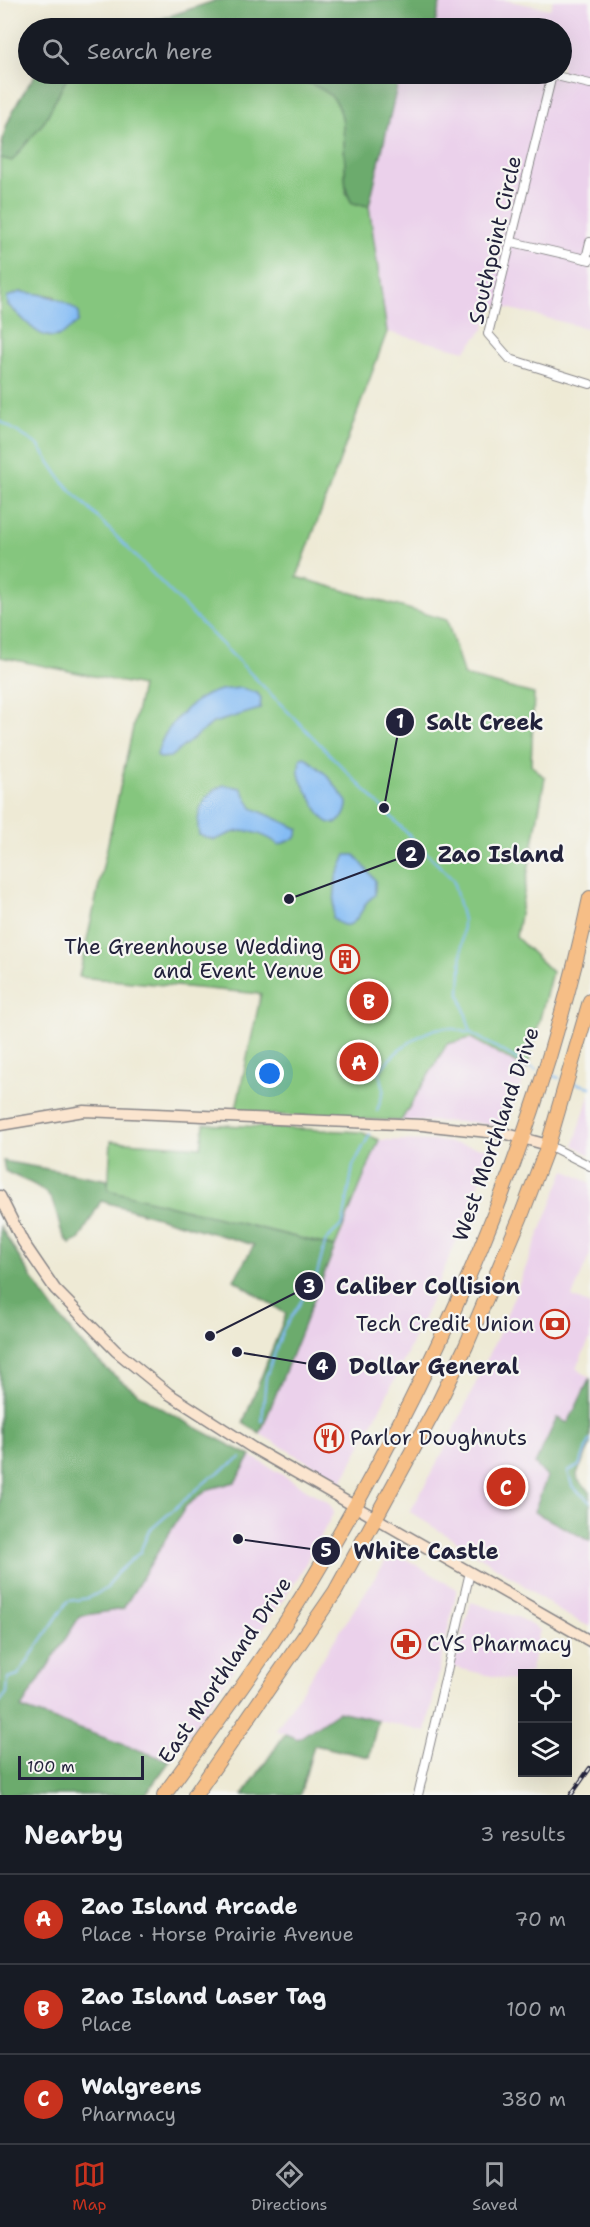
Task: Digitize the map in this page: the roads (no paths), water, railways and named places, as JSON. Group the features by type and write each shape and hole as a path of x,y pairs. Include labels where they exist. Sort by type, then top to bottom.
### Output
{"highway":[{"name":"West Morthland Drive","path":"354,1505 396,1429 453,1309 498,1203 522,1137 565,997 590,898"},
{"path":"195,1795 335,1592 377,1518 466,1346 521,1216 548,1145 590,1001"},
{"name":"East Morthland Drive","path":"164,1795 288,1618 354,1505"}],"main road":[{"path":"0,1125 84,1111 423,1125 482,1130 522,1137 548,1145"},
{"path":"0,1196 23,1242 55,1289 116,1351 169,1394 254,1448 590,1641"}],"street":[{"name":"Southpoint Circle","path":"572,80 590,84"},
{"name":"Southpoint Circle","path":"550,84 488,334 510,360 590,384"},
{"path":"512,242 588,259 590,242"},
{"path":"548,1145 590,1166"},
{"path":"418,1795 470,1572"}],"water":[{"path":"20,292 44,295 65,303 79,312 78,322 63,334 55,337 40,333 8,305 7,297"},
{"path":"241,688 257,693 261,698 260,709 213,723 170,757 160,758 157,755 171,725 188,707 217,691"},
{"path":"305,757 328,776 347,802 344,816 337,822 329,822 322,817 302,782 299,765 301,758"},
{"path":"224,785 241,788 252,808 299,829 296,838 279,845 269,838 244,831 214,840 199,835 198,819 202,805 211,793"},
{"path":"346,855 355,855 375,880 375,895 349,925 339,923 333,918 336,878"}],"waterway":[{"path":"0,421 38,445 63,482 453,880 463,920 460,994 471,1033 536,1070"},
{"path":"377,1111 384,1089 379,1072 398,1051 433,1030 448,1028 469,1033"},
{"path":"551,1075 559,1078"},
{"path":"575,1083 590,1087"},
{"path":"262,1421 266,1377 283,1330 316,1278 326,1240 343,1224 353,1166 370,1134"},
{"path":"590,1440 579,1466 568,1471 572,1486 590,1502"},
{"path":"0,1702 7,1693 8,1678 18,1675 68,1601 89,1598 107,1588 116,1574 140,1552 149,1531 210,1478 241,1458"}],"railway":[{"path":"571,1795 590,1768"}],"place":[{"name":"Salt Creek","path":"384,808"},
{"name":"Zao Island","path":"289,899"},
{"name":"The Greenhouse Wedding and Event Venue","path":"345,959"},
{"name":"Zao Island Laser Tag","path":"369,1001"},
{"name":"Zao Island Arcade","path":"359,1062"},
{"name":"Tech Credit Union","path":"555,1324"},
{"name":"Caliber Collision","path":"210,1336"},
{"name":"Dollar General","path":"237,1352"},
{"name":"Parlor Doughnuts","path":"329,1438"},
{"name":"Walgreens","path":"506,1487"},
{"name":"White Castle","path":"238,1539"},
{"name":"CVS Pharmacy","path":"406,1644"}]}
